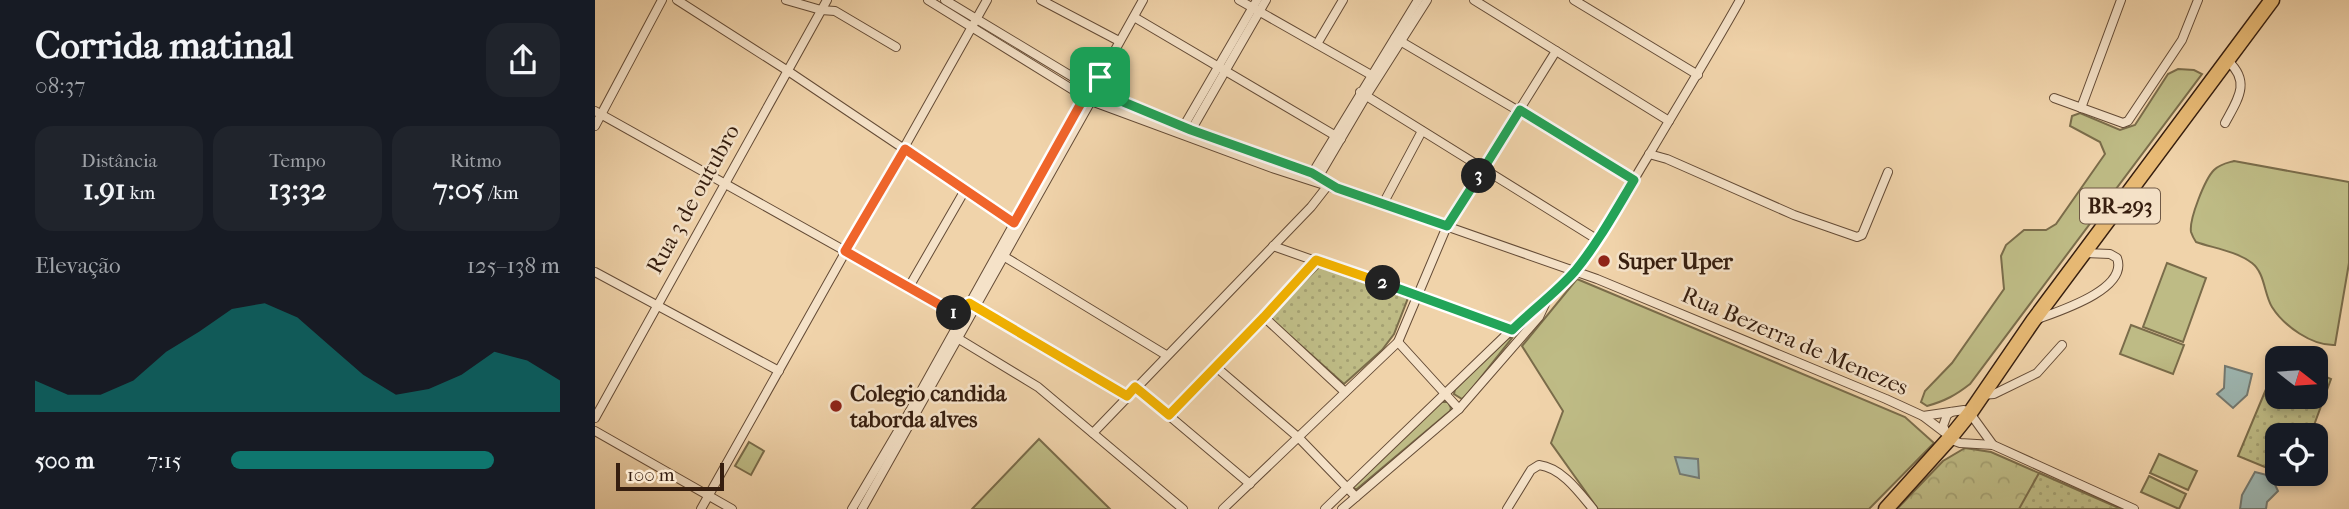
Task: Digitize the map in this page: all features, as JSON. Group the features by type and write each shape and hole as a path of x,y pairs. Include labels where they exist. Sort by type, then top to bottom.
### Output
{"highway":[{"name":"BR-293","path":"1886,509 1947,436 1973,418 1982,395 2033,321 2272,0"}],"street":[{"path":"595,126 598,113 662,0"},
{"path":"677,0 1017,225"},
{"path":"786,0 841,14 895,47"},
{"name":"Rua 3 de outubro","path":"595,418 827,0"},
{"name":"Rua Bezerra de Menezes","path":"928,0 1093,89 1185,132"},
{"name":"Rua Bezerra de Menezes","path":"945,0 974,23 1088,99 1575,271 1923,416 1947,436"},
{"path":"701,509 987,0"},
{"path":"1041,0 1119,41"},
{"path":"862,509 972,305 1143,0"},
{"path":"1239,0 1256,6 1374,76"},
{"path":"1185,132 1256,6 1266,0"},
{"path":"1317,44 1343,0"},
{"path":"1398,40 1418,0"},
{"path":"1314,178 1374,76 1427,0"},
{"path":"1474,0 1669,121"},
{"path":"1574,0 1699,75"},
{"path":"1325,509 1531,311 1548,300 1575,271 1598,240 1699,75 1740,0"},
{"path":"2081,108 2121,0"},
{"path":"2054,98 2123,123 2128,121 2182,40 2198,0"},
{"path":"1134,17 1337,137"},
{"path":"1398,40 1634,180"},
{"path":"1223,509 1398,342 1447,226 1556,51"},
{"path":"2225,122 2238,97 2241,77 2239,71 2228,61"},
{"path":"1055,78 1060,69"},
{"path":"1363,94 1598,240"},
{"path":"1123,112 1127,103"},
{"path":"598,113 965,318"},
{"path":"1383,204 1422,131"},
{"path":"1649,154 1667,159 1794,215 1857,237 1862,235 1888,172"},
{"path":"1093,433 1331,186"},
{"path":"909,287 965,190"},
{"path":"1273,246 1523,335"},
{"path":"2033,321 2097,294 2109,283 2118,268 2117,258 2110,254 2085,253"},
{"path":"1001,255 1166,355"},
{"path":"1169,415 1316,260"},
{"path":"595,272 779,371"},
{"path":"1342,509 1459,409 1539,317 1548,300"},
{"path":"972,305 1127,396"},
{"path":"1264,317 1345,392"},
{"path":"955,337 1038,387 1183,509"},
{"path":"1398,342 1459,409"},
{"path":"1982,395 1994,394 2037,373 2062,345"},
{"path":"1216,367 1299,438 1356,497"},
{"path":"1135,387 1250,484"},
{"name":"Rua Bezerra de Menezes","path":"1923,416 1958,410 1973,418"},
{"path":"852,509 915,411"},
{"path":"1951,412 1944,420 1947,436 1960,443 1993,445 2134,509"},
{"path":"1966,442 1974,434 1973,418"},
{"path":"1973,418 1993,445"},
{"path":"595,431 732,509"},
{"path":"1507,509 1531,470 1539,465 1553,468 1593,509"}],"green space":[{"path":"2178,69 2194,70 2202,74 1970,384 1939,402 1927,406 1921,402 1925,391 1952,363 2004,289 2001,256 2006,245 2024,230 2046,230 2056,224 2105,154 2100,142 2070,126 2072,116 2080,113 2120,130 2135,125 2168,74"},
{"path":"2234,161 2349,182 2349,263 2335,345 2317,342 2299,334 2284,321 2269,302 2262,278 2252,263 2232,253 2196,242 2191,232 2192,218 2206,182 2216,168"},
{"path":"2167,263 2206,278 2183,342 2143,327"},
{"path":"1320,266 1408,298 1394,334 1382,350 1344,384 1269,317"},
{"path":"1577,279 1905,417 1934,443 1869,509 1598,509 1551,443 1563,411 1522,346"},
{"path":"2131,325 2184,345 2173,374 2120,354"},
{"path":"1508,337 1512,338 1466,396 1462,399 1454,394 1455,389"},
{"path":"2265,392 2265,410 2320,410 2315,423 2265,423 2265,467 2238,456"},
{"path":"1441,402 1448,402 1450,411 1354,489 1353,486"},
{"path":"1039,439 1110,509 972,509"},
{"path":"749,442 764,451 751,475 735,466"},
{"path":"1965,448 1991,452 2121,509 1897,509 1943,461"},
{"path":"2159,454 2197,471 2188,490 2150,473"},
{"path":"2039,473 2121,509 2019,509"},
{"path":"2149,476 2186,494 2179,509 2141,492"}],"water":[{"path":"2225,366 2252,374 2247,395 2233,408 2217,394 2224,388"},
{"path":"1675,457 1698,459 1699,478 1680,474"},
{"path":"2255,472 2265,474 2265,486 2276,486 2278,491 2267,502 2266,509 2240,509 2242,495"}],"place":[{"name":"Super Uper","path":"1604,261"},
{"name":"Colegio candida taborda alves","path":"836,406"}],"route":[{"path":"1100,77 1097,91 1191,130 1312,173 1337,188 1447,226 1520,110 1634,180 1598,240 1575,271 1548,300 1531,311 1512,330 1316,260 1169,415 1135,387 1127,396 969,303 961,317 845,251 905,149 1014,223 1090,87 1100,77"}]}
